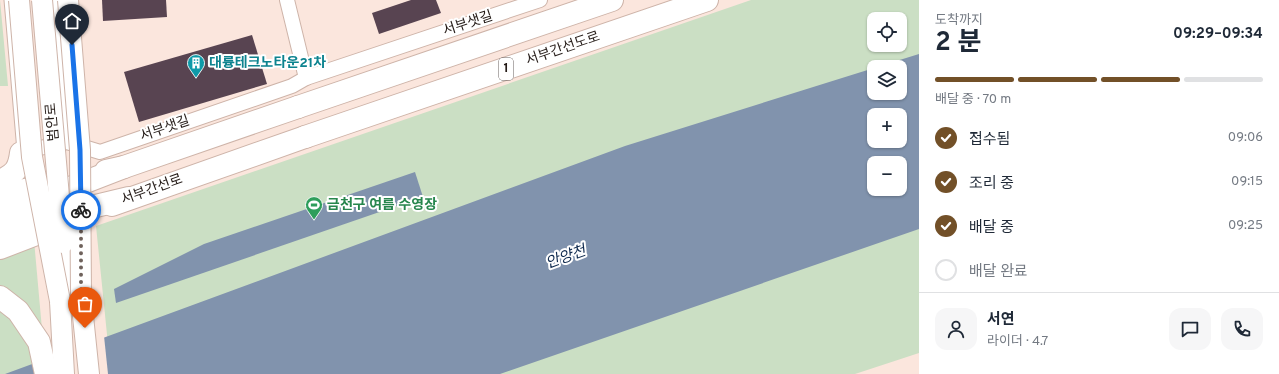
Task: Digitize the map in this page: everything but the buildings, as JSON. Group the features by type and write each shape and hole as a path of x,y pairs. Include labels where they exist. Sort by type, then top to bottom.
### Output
{"main road":[{"path":"19,0 32,157 60,301"},
{"name":"범안로","path":"42,0 63,243 60,301 64,374"},
{"path":"68,0 80,150 81,297"},
{"name":"1","path":"0,198 25,190 124,167 612,0"},
{"name":"서부간선도로","path":"305,137 707,0"},
{"name":"서부간선로","path":"0,248 129,198 305,137"},
{"path":"0,180 13,174 30,151"},
{"path":"0,215 124,167"},
{"path":"0,231 25,223 129,198"},
{"name":"범안로","path":"63,243 81,297 89,374"},
{"path":"0,297 18,311 39,342 46,374"}],"street":[{"path":"287,0 306,78"},
{"name":"서부샛길","path":"67,142 100,152 292,86 306,78 540,0"},
{"path":"30,151 67,142"}],"lane":[{"path":"8,0 30,151"},
{"path":"55,0 67,142"},
{"path":"30,151 38,129"}],"green space":[{"path":"0,0 8,86 0,86"},
{"path":"751,0 919,0 919,353 855,374 111,374 96,226"},
{"path":"34,240 46,374 0,374 0,253"}],"water":[{"name":"안양천","path":"919,54 919,229 500,374 5,374 625,146 867,70 867,100 907,100 907,60 900,60"},
{"name":"금천구 여름 수영장","path":"415,172 423,197 116,303 114,289 204,244"}],"pier":[{"path":"104,336 108,374 35,374 33,362"}],"way so far":[{"path":"81,210 81,297 85,328"}],"place":[{"name":"대륭테크노타운21차","path":"196,78"},
{"name":"금천구 여름 수영장","path":"314,220"}],"route":[{"path":"72,45 80,150 81,210"}]}
